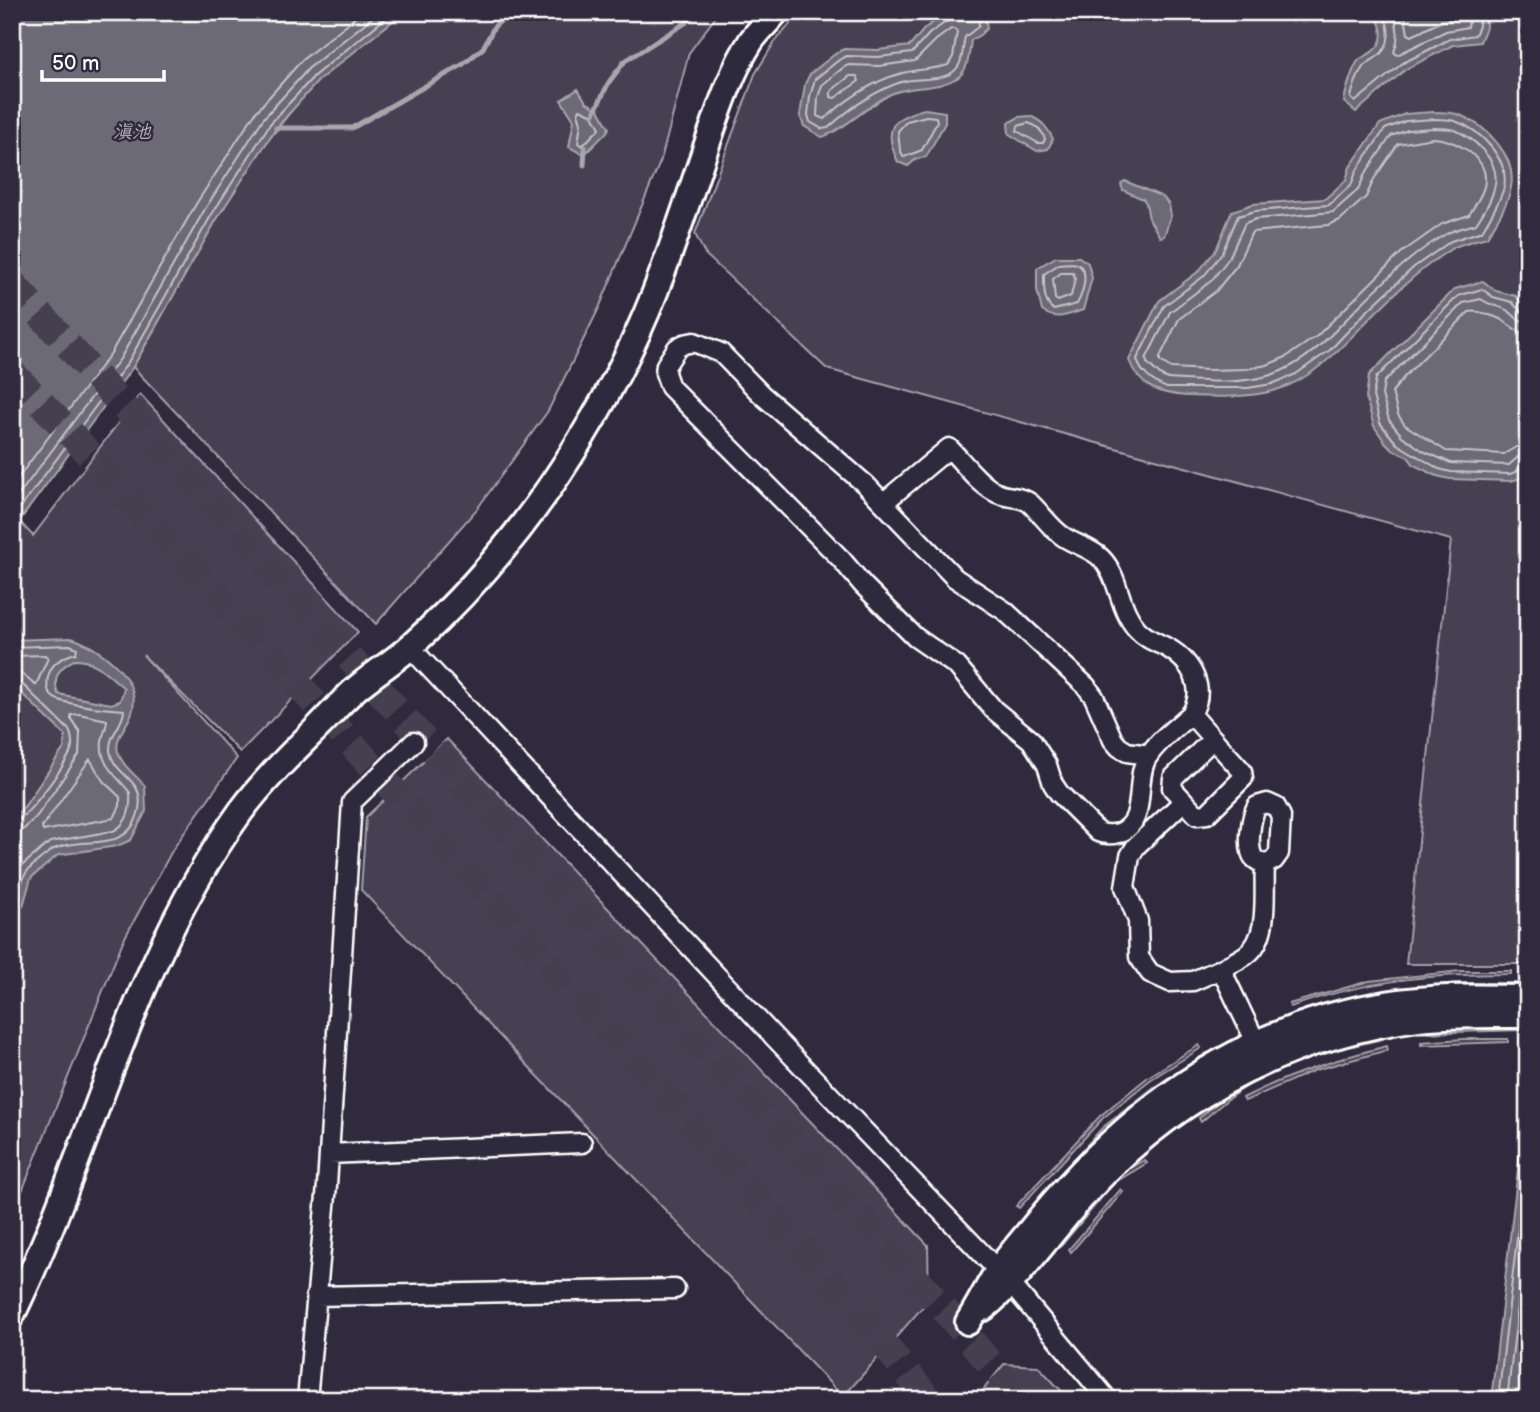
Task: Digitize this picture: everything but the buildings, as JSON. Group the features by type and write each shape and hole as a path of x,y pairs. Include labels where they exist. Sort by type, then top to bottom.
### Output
{"street":[{"path":"12,1315 30,1279 76,1163 146,977 175,916 215,848 274,771 361,684 410,647 459,600 549,489 611,388 644,318 663,273 733,73 754,37 776,12"},
{"path":"883,503 949,448 996,493 1020,497 1030,503 1061,535 1099,556 1113,576 1122,607 1136,628 1154,643 1175,653 1195,674 1198,694 1196,706 1149,755 1139,783 1135,820 1123,831 1104,835 1098,832 1059,793 1047,765 1031,740 994,710 957,666 915,637 670,387 665,373 670,356 684,344 694,342 721,353 762,395 866,485 883,503 955,578 1005,611 1086,686 1119,747 1127,752 1149,755"},
{"path":"410,647 775,1038 1004,1278 1108,1400"},
{"path":"1191,714 1242,771 1243,778 1208,814 1197,815 1172,788 1173,778 1213,739"},
{"path":"307,1400 329,1154 352,802 414,742"},
{"path":"1184,801 1136,846 1130,856 1125,887 1138,920 1139,957 1150,973 1170,982 1193,981 1247,955 1258,943 1262,929 1265,865"},
{"path":"1221,968 1261,1053"},
{"path":"1004,1278 1121,1157 1175,1112 1261,1053 1389,1023 1523,1006"},
{"path":"329,1154 582,1143"},
{"path":"316,1296 676,1289"}],"shaded area":[{"path":"404,12 719,12 689,53 661,160 599,308 548,411 477,509 376,624 133,367 217,219 263,147 326,73"},
{"path":"800,12 1528,12 1528,964 1406,964 1451,540 827,369 705,254 695,234 755,74 774,43"},
{"path":"140,394 358,632 240,752 143,655 237,758 173,849 123,941 12,1216 12,531 19,521 33,536"},
{"path":"447,739 928,1245 929,1300 843,1397 361,890 366,817"},
{"path":"1460,971 1511,971 1511,974 1453,975 1399,980 1346,990 1290,1007 1289,1004 1369,981"},
{"path":"1455,983 1528,983 1528,989 1292,1018 1312,1009 1372,993"},
{"path":"1490,1024 1528,1025 1528,1030 1418,1033 1420,1029"},
{"path":"1384,1036 1383,1039 1326,1053 1269,1074 1235,1094 1201,1122 1199,1118 1232,1091 1305,1056"},
{"path":"1508,1039 1508,1042 1421,1045 1421,1042"},
{"path":"1199,1045 1201,1048 1150,1080 1103,1118 1019,1208 1016,1206 1100,1116 1148,1077"},
{"path":"1387,1046 1388,1050 1315,1070 1245,1101 1243,1098 1313,1068"},
{"path":"1207,1053 1211,1055 1026,1218 1024,1216 1102,1128 1154,1087"},
{"path":"1144,1160 1147,1163 1114,1183 1061,1246 1057,1246 1113,1178"},
{"path":"1121,1189 1123,1192 1071,1252 1069,1249"},
{"path":"1004,1364 1038,1366 1070,1400 975,1400"}],"water":[{"name":"滇池","path":"12,12 404,12 319,80 276,128 218,217 133,367 12,531"},
{"path":"948,12 984,12 987,28 971,40 967,62 960,76 940,85 891,94 822,137 804,126 800,116 805,84 810,74 835,54 844,49 878,50 910,46 925,28"},
{"path":"1373,12 1485,12 1486,27 1480,42 1453,45 1406,69 1356,112 1344,102 1357,63 1377,47 1382,37 1381,27"},
{"path":"578,89 586,102 599,110 609,128 584,155 569,147 574,120 561,100"},
{"path":"925,109 945,112 945,123 926,157 916,159 908,166 898,162 891,140 893,126 905,116"},
{"path":"1405,114 1457,114 1470,120 1490,135 1505,154 1512,176 1511,187 1501,213 1487,237 1455,247 1429,264 1326,361 1288,386 1252,395 1187,396 1159,391 1138,377 1129,360 1159,301 1199,271 1216,250 1232,211 1253,204 1325,199 1346,180 1350,167 1380,124"},
{"path":"1030,116 1041,122 1051,135 1053,139 1048,149 1037,151 1009,134 1008,123 1019,117"},
{"path":"1125,181 1163,197 1169,205 1171,216 1164,236 1160,237 1149,219 1143,199 1123,190 1121,184"},
{"path":"1056,257 1079,257 1088,263 1092,278 1083,310 1057,316 1042,311 1037,290 1037,268"},
{"path":"1483,281 1496,291 1516,296 1528,311 1528,465 1521,478 1511,481 1450,479 1414,465 1408,457 1385,442 1374,426 1366,398 1369,375 1455,289"},
{"path":"71,638 105,656 125,676 134,700 132,712 117,747 126,766 145,786 146,811 131,840 117,846 58,855 31,878 23,906 12,918 12,819 24,807 64,748 65,735 13,685 12,640","holes":["74,660 101,669 124,688 120,701 111,704 58,694 58,674"]},
{"path":"1528,1083 1528,1400 1491,1400"}],"waterway":[{"path":"276,128 352,128 462,65 483,48 494,27 510,12"},
{"path":"593,115 609,82 625,61 687,22 696,12"},
{"path":"584,165 585,147"}],"tunnel":[{"path":"12,283 542,871 949,1315 1021,1400"},
{"path":"12,373 70,433 454,857 856,1310 929,1400"}]}
